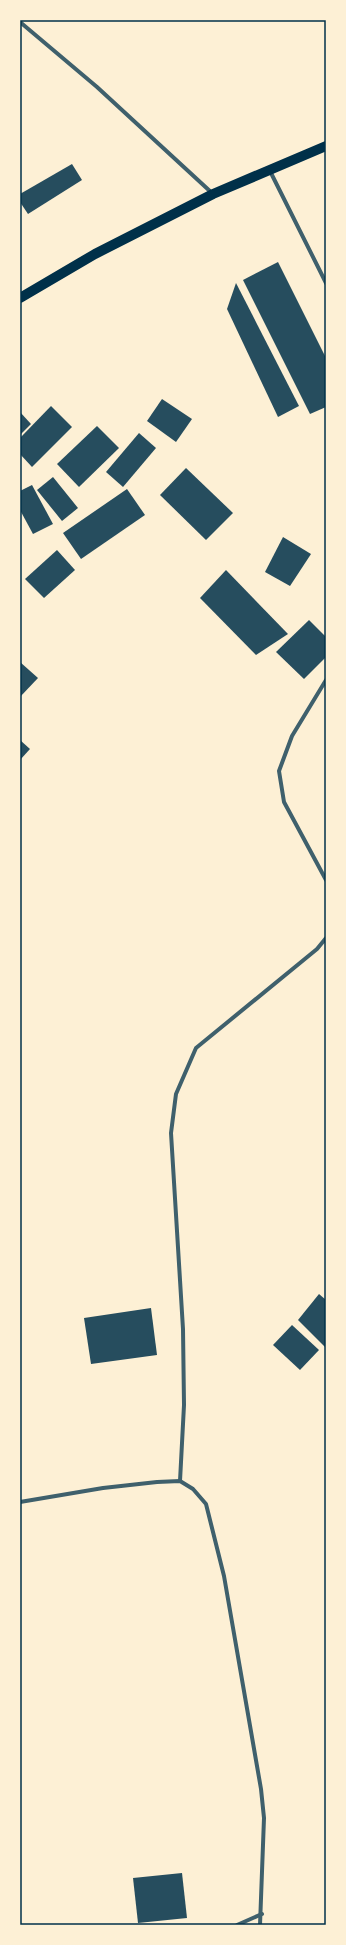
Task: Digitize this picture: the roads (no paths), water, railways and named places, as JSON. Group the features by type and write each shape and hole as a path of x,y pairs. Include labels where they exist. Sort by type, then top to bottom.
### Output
{"main road":[{"path":"20,298 95,254 213,194 326,146"}],"street":[{"path":"20,22 97,87 213,194"},
{"path":"270,170 326,283"},
{"path":"326,680 292,736 279,771 284,802 326,880"},
{"path":"180,1481 184,1405 183,1329 171,1133 176,1094 196,1048 317,949 326,938"},
{"path":"20,1502 103,1488 180,1481 193,1489 206,1504 224,1576 261,1789 264,1818 262,1914 260,1925"},
{"path":"237,1925 262,1914"}]}
